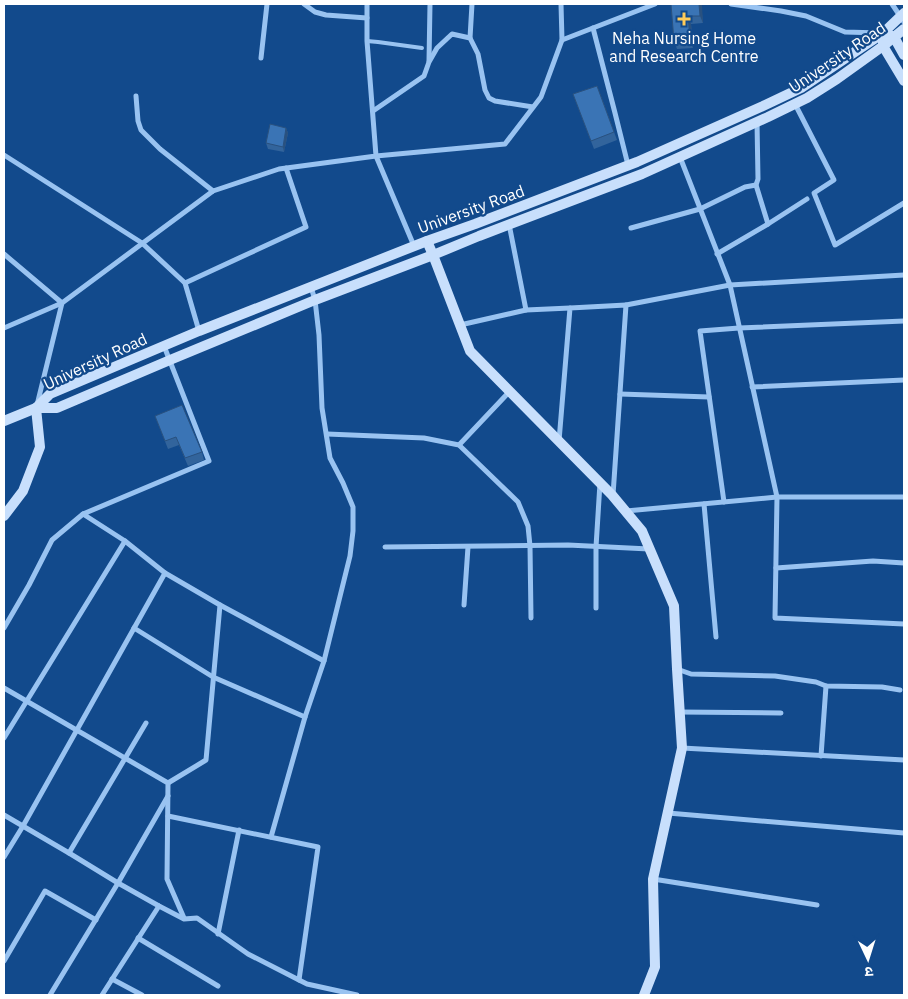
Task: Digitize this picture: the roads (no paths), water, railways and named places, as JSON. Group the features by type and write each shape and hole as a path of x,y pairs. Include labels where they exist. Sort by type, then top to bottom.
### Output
{"street":[{"path":"261,58 267,4"},
{"path":"304,4 315,12 367,18"},
{"path":"367,4 367,41 376,156 414,247"},
{"path":"429,62 430,4"},
{"path":"472,4 470,38 478,54 488,98 495,102 533,107"},
{"path":"4,328 62,303 213,191 286,168 376,156 505,144 542,97 562,40 561,4"},
{"path":"562,40 655,4"},
{"path":"731,4 806,16 845,32 883,33 894,37 904,55"},
{"path":"892,4 903,17"},
{"name":"University Road","path":"36,408 50,394 199,331 628,166 745,114 801,88 883,33 903,17"},
{"path":"593,28 628,166"},
{"name":"University Road","path":"4,421 36,408 57,408 315,300 642,174 807,98 837,79 904,29"},
{"path":"883,33 883,46 904,81"},
{"path":"373,110 424,76 437,48 452,34 470,38"},
{"path":"136,96 138,121 141,130 160,149 213,191"},
{"path":"795,104 834,180 814,193 835,245 904,203"},
{"path":"757,122 758,179 756,185 768,224"},
{"path":"4,155 142,243 185,282 199,331"},
{"path":"680,157 730,285 777,497 775,618 904,624"},
{"path":"185,282 306,227 286,168"},
{"path":"631,228 700,208 745,187 756,185"},
{"path":"717,254 807,198"},
{"path":"509,224 526,310"},
{"path":"427,242 470,351 600,482 626,511 642,531 674,606 682,748 653,879 655,967 644,995"},
{"path":"4,254 62,303"},
{"path":"459,325 526,310 626,305 730,285 904,275"},
{"path":"271,837 304,717 324,661 350,556 353,531 353,507 330,458 322,408 319,335 315,300 311,287"},
{"path":"4,516 23,491 40,447 36,408 62,303"},
{"path":"612,495 626,305"},
{"path":"559,441 570,308"},
{"path":"724,502 700,332 739,328 904,321"},
{"path":"4,628 52,540 83,514 210,461 164,346"},
{"path":"752,387 904,380"},
{"path":"459,445 510,391"},
{"path":"620,394 709,397"},
{"path":"327,434 424,438 459,445 518,502 528,526 531,618"},
{"path":"596,608 596,546 600,482"},
{"path":"626,511 777,497 904,496"},
{"path":"704,504 716,637"},
{"path":"83,514 125,541 165,573 324,661"},
{"path":"4,738 125,541"},
{"path":"464,605 468,546"},
{"path":"385,548 596,546 650,549"},
{"path":"776,568 873,561 904,563"},
{"path":"4,857 165,573"},
{"path":"168,783 206,760 220,605"},
{"path":"134,628 213,677 304,717"},
{"path":"677,669 691,674 774,676 816,682 826,686 882,687 900,690"},
{"path":"822,756 826,686"},
{"path":"4,688 168,783"},
{"path":"679,712 781,713"},
{"path":"69,853 146,723"},
{"path":"682,748 904,760"},
{"path":"168,783 167,879 184,919"},
{"path":"50,995 168,796"},
{"path":"668,813 904,833"},
{"path":"4,815 159,906 184,919 197,918 248,954 307,984 357,995"},
{"path":"168,816 318,847 299,980"},
{"path":"218,934 239,830"},
{"path":"653,879 817,905"},
{"path":"4,961 46,891 96,920"},
{"path":"102,995 159,906"},
{"path":"138,938 218,986"},
{"path":"112,979 142,995"}],"lane":[{"path":"367,41 422,48"}],"place":[{"name":"Neha Nursing Home and Research Centre","path":"684,19"}]}
